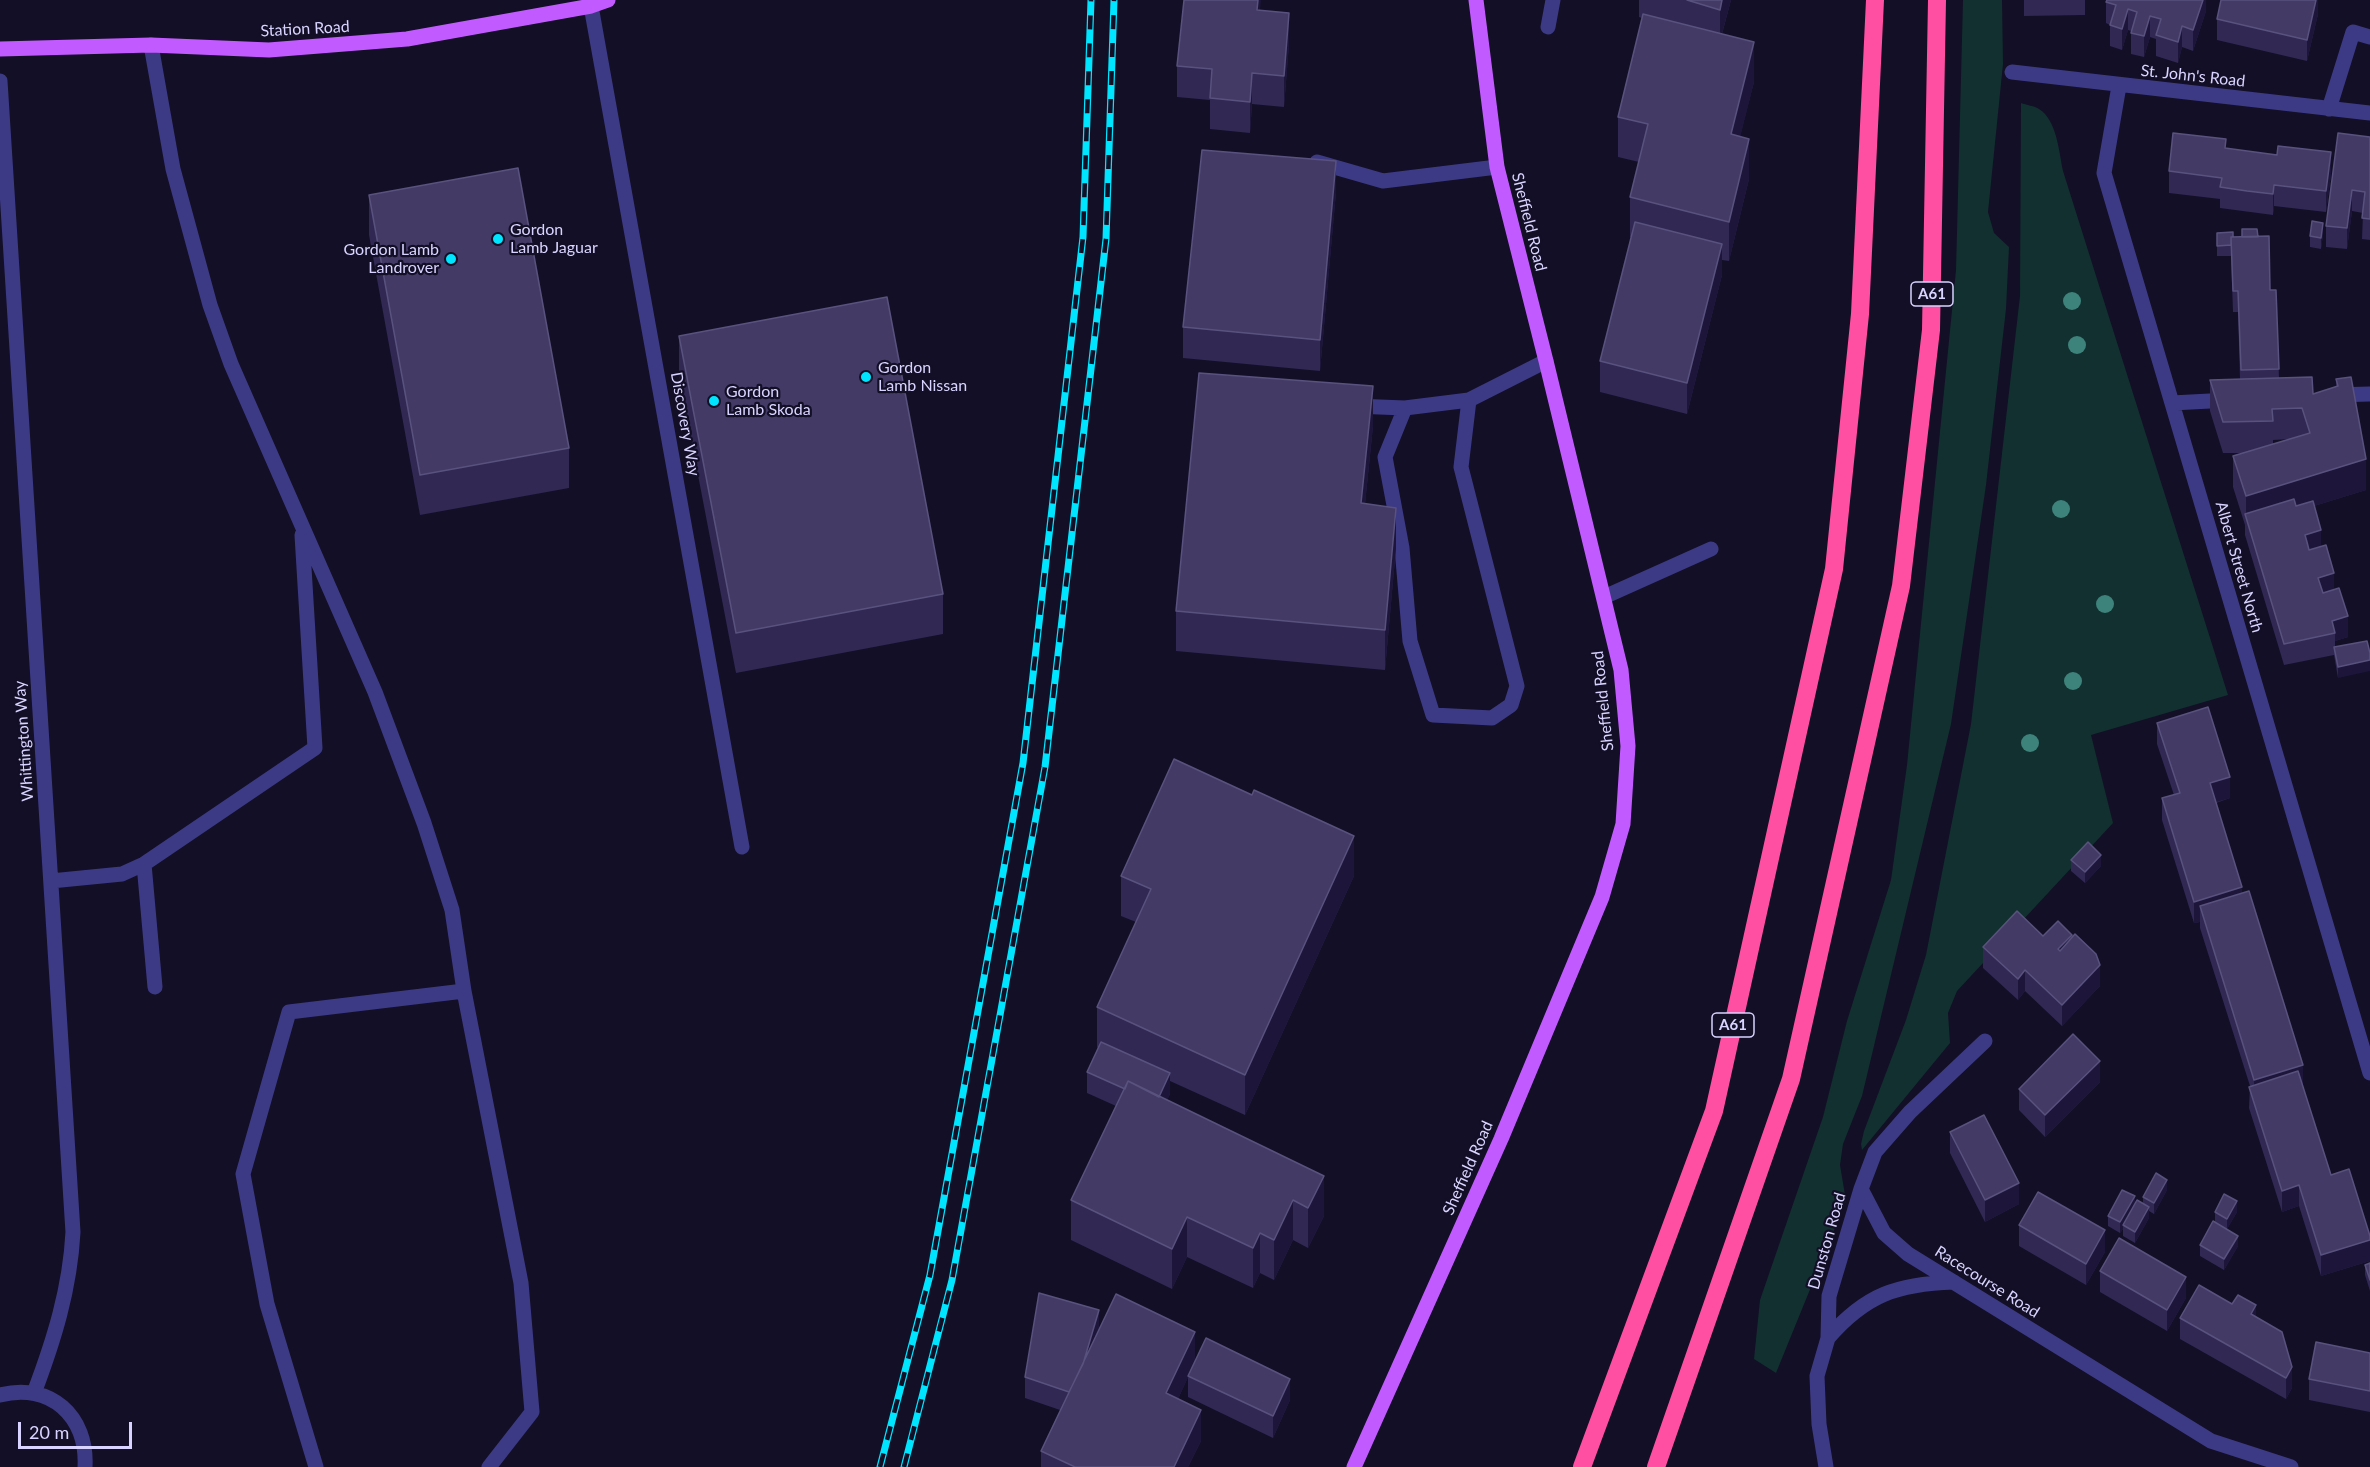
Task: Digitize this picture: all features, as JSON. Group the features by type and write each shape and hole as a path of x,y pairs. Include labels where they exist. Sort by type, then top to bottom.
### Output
{"highway":[{"name":"A61","path":"1582,1467 1714,1111 1834,569 1860,314 1875,0"},
{"name":"A61","path":"1656,1467 1791,1079 1901,586 1931,330 1937,0"}],"main road":[{"name":"Station Road","path":"0,49 151,45 270,50 407,39 591,6 609,0"},
{"name":"Sheffield Road","path":"1354,1467 1501,1139 1602,897 1623,824 1628,746 1621,670 1497,167 1476,0"}],"street":[{"path":"1548,27 1553,0"},
{"name":"Discovery Way","path":"591,6 742,847"},
{"path":"2329,109 2353,32 2370,37"},
{"path":"151,45 173,169 210,305 231,364 375,692 424,823 452,910 464,991 521,1283 532,1412 489,1467"},
{"name":"St. John's Road","path":"2012,72 2370,113"},
{"name":"Whittington Way","path":"0,81 73,1232 71,1267 65,1299 55,1338 34,1393"},
{"name":"Albert Street North","path":"2119,86 2104,173 2370,1073"},
{"path":"1299,161 1323,163 1383,181 1497,167"},
{"path":"1336,405 1405,408 1469,400 1546,361"},
{"path":"2325,396 2370,394"},
{"path":"2172,403 2245,399"},
{"path":"1405,408 1385,457 1402,548 1410,641 1433,716 1492,718 1511,705 1517,686 1461,467 1469,400"},
{"path":"51,881 123,874 144,864 315,748 301,524"},
{"path":"1604,597 1711,549"},
{"path":"144,864 155,987"},
{"path":"316,1467 267,1304 243,1174 289,1012 464,991"},
{"path":"1861,1189 1875,1152 1910,1112 1984,1041"},
{"name":"Racecourse Road","path":"1861,1189 1884,1233 1908,1254 2211,1441 2291,1467"},
{"name":"Dunston Road","path":"1826,1467 1819,1424 1817,1376 1828,1338 1829,1296 1861,1189"},
{"name":"Dunston Road","path":"1828,1338 1844,1320 1865,1304 1890,1291 1917,1284 1954,1282"},
{"path":"0,1395 14,1392 34,1393 56,1402 74,1419 85,1447 85,1467"}],"green space":[{"path":"1963,0 2002,0 2003,64 1988,212 1994,233 2009,247 2006,309 1986,485 1951,724 1862,1096 1843,1144 1840,1165 1846,1201 1776,1373 1754,1359 1760,1300 1823,1117 1847,1021 1891,880 1907,765 1956,270"},
{"path":"2021,103 2039,109 2045,114 2053,128 2063,171 2228,695 2091,735 2113,823 1957,991 1948,1013 1950,1043 1862,1150 1864,1131 1906,1020 1926,955 1971,724 2020,296"}],"building":[{"path":"1184,0 1258,0 1257,10 1289,13 1284,76 1252,73 1250,102 1210,98 1212,69 1177,66"},
{"path":"1687,0 1722,0 1720,10"},
{"path":"2107,0 2203,0 2193,30 2182,26 2178,42 2156,35 2161,19 2150,16 2144,36 2131,33 2137,12 2128,9 2122,29 2110,25 2116,5 2106,2"},
{"path":"2221,0 2316,0 2307,40 2217,19"},
{"path":"1643,14 1754,42 1731,134 1749,139 1729,222 1630,197 1648,124 1618,117"},
{"path":"2173,133 2226,139 2225,148 2277,155 2278,146 2331,152 2326,191 2274,185 2273,194 2247,191 2220,187 2222,178 2169,171"},
{"path":"2338,133 2370,137 2370,219 2362,218 2365,192 2352,190 2347,228 2326,226"},
{"path":"1202,150 1336,161 1320,340 1183,327"},
{"path":"518,168 569,448 420,475 369,195"},
{"path":"2312,221 2323,223 2321,238 2310,236"},
{"path":"1635,222 1722,244 1687,383 1600,361"},
{"path":"2242,229 2257,229 2258,237 2242,237"},
{"path":"2233,232 2231,245 2217,246 2217,233"},
{"path":"2269,236 2270,290 2276,290 2279,369 2241,370 2238,291 2233,291 2231,237"},
{"path":"887,297 943,594 736,633 679,336"},
{"path":"1199,373 1373,386 1361,503 1396,508 1385,630 1176,611"},
{"path":"2312,377 2313,394 2338,386 2336,379 2351,377 2366,459 2246,496 2233,456 2310,433 2302,408 2272,409 2273,421 2223,422 2210,380"},
{"path":"2294,499 2296,506 2313,501 2321,530 2305,535 2309,550 2326,545 2334,573 2318,578 2323,593 2339,588 2348,616 2332,621 2335,633 2284,644 2245,514"},
{"path":"2367,641 2370,660 2338,667 2334,647"},
{"path":"2208,707 2230,777 2210,783 2242,887 2194,902 2162,798 2180,793 2157,723"},
{"path":"1174,759 1252,795 1254,790 1354,836 1245,1075 1097,1007 1151,889 1121,876"},
{"path":"2088,842 2101,855 2085,872 2071,860"},
{"path":"2249,891 2303,1065 2254,1080 2200,906"},
{"path":"2017,911 2043,936 2058,921 2072,935 2058,949 2060,951 2075,934 2096,954 2100,965 2062,1005 2025,970 2018,979 1983,947"},
{"path":"2073,1034 2100,1061 2045,1115 2019,1089"},
{"path":"1101,1042 1170,1073 1159,1097 1128,1081 1125,1089 1087,1072"},
{"path":"2298,1071 2331,1175 2349,1169 2370,1236 2370,1240 2321,1255 2299,1185 2282,1191 2249,1087"},
{"path":"1128,1081 1324,1176 1308,1208 1293,1200 1274,1240 1260,1233 1253,1248 1187,1217 1172,1249 1071,1200"},
{"path":"1984,1115 2019,1183 1985,1200 1950,1132"},
{"path":"2156,1173 2167,1180 2154,1203 2143,1197"},
{"path":"2122,1190 2135,1196 2120,1222 2108,1216"},
{"path":"2038,1192 2105,1230 2086,1264 2019,1225"},
{"path":"2224,1194 2237,1201 2227,1219 2215,1212"},
{"path":"2137,1200 2149,1207 2135,1232 2123,1225"},
{"path":"2213,1221 2238,1236 2224,1259 2200,1245"},
{"path":"2119,1238 2186,1277 2167,1310 2100,1271"},
{"path":"2370,1263 2370,1280 2365,1265"},
{"path":"2199,1285 2232,1304 2238,1295 2256,1305 2251,1314 2282,1332 2292,1367 2286,1378 2180,1318"},
{"path":"1039,1293 1099,1310 1083,1364 1069,1392 1025,1377"},
{"path":"1116,1294 1195,1332 1166,1393 1201,1410 1174,1467 1075,1467 1041,1451"},
{"path":"1206,1338 1290,1379 1273,1416 1188,1376"},
{"path":"2316,1342 2370,1353 2370,1391 2309,1379"}],"railway":[{"path":"880,1467 930,1275 1023,763 1083,237 1091,0"},
{"path":"904,1467 952,1280 1045,767 1106,239 1114,0"}],"place":[{"name":"Gordon Lamb Jaguar","path":"498,239"},
{"name":"Gordon Lamb Landrover","path":"451,259"},
{"name":"Gordon Lamb Nissan","path":"866,377"},
{"name":"Gordon Lamb Skoda","path":"714,401"}]}
